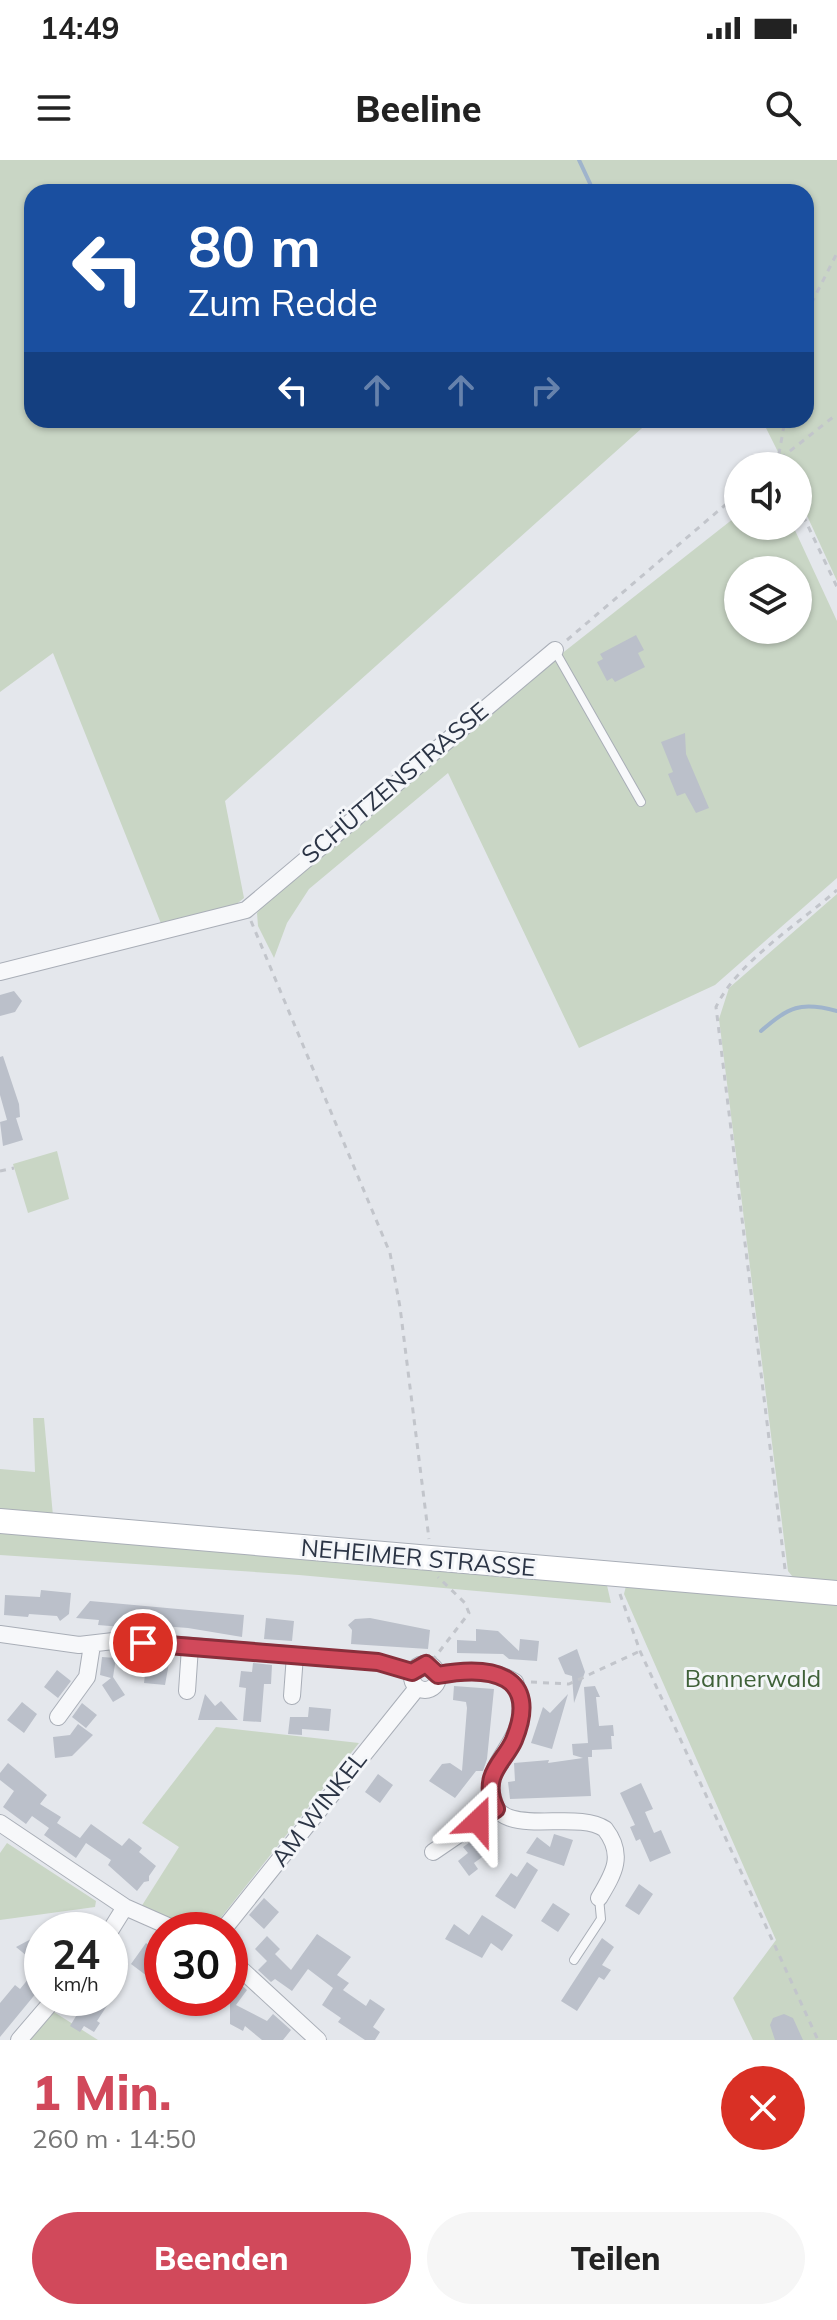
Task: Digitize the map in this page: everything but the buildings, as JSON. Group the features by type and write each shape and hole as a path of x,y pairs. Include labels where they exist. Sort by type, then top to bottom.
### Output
{"main road":[{"name":"NEHEIMER STRASSE","path":"0,1521 837,1593"}],"street":[{"name":"SCHÜTZENSTRASSE","path":"0,972 246,910 555,650"},
{"path":"0,1634 92,1645 122,1640 378,1662 432,1689 434,1670"},
{"path":"58,1717 87,1677 92,1645"},
{"path":"187,1691 190,1647"},
{"path":"292,1696 295,1655"},
{"path":"414,1680 420,1664 434,1670 497,1674 515,1682 521,1705 519,1723 515,1739 491,1782 496,1809 517,1821 576,1818 605,1829 617,1857 616,1869 599,1898"},
{"name":"AM WINKEL","path":"237,1912 414,1680"},
{"path":"433,1852 496,1809"},
{"path":"0,1823 125,1907 144,1915"},
{"path":"122,1912 125,1907"},
{"path":"248,1976 318,2040"},
{"path":"19,2040 40,2016"}],"lane":[{"path":"555,650 641,802"},
{"path":"574,1960 601,1919 599,1898"}],"path":[{"path":"814,298 837,253"},
{"path":"787,452 837,414"},
{"path":"779,452 784,428"},
{"path":"555,650 724,506"},
{"path":"812,534 837,587"},
{"path":"788,1589 716,1007 725,989 740,974 837,890"},
{"path":"246,910 390,1253 400,1307 432,1560 436,1575 465,1603 469,1613 434,1670"},
{"path":"0,1171 14,1168"},
{"path":"617,1574 623,1610 640,1651 818,2040"},
{"path":"515,1682 569,1684 640,1651"}],"green space":[{"path":"0,160 837,160 837,581 812,527 812,452 778,452 766,428 814,428 814,184 24,184 24,428 642,428 225,801 244,898 229,910 162,926 53,653 0,692"},
{"path":"724,526 724,540 799,540 807,556 724,556 724,644 812,644 812,567 837,621 837,878 715,985 579,1048 448,773 309,889 287,923 274,958 258,926 257,913 272,895 560,655"},
{"path":"837,894 837,1586 796,1581 788,1571 719,1019 729,988"},
{"path":"57,1151 69,1199 28,1213 13,1164"},
{"path":"33,1418 44,1418 53,1516 0,1511 0,1469 35,1472"},
{"path":"0,1529 606,1581 611,1603 299,1575 0,1555"},
{"name":"Bannerwald","path":"626,1586 837,1600 837,2040 753,2040 733,1998 776,1940 624,1594"},
{"path":"216,1727 359,1743 225,1912 154,1912 141,1907 179,1847 142,1823"},
{"path":"7,1843 96,1901 95,1907 58,1912 24,1912 24,1917 0,1920 0,1853"},
{"path":"51,2016 60,2016 98,2040 30,2040"}],"waterway":[{"path":"579,160 590,184"},
{"path":"761,1031 779,1016 796,1008 837,1011"}],"route":[{"path":"143,1643 378,1662 412,1672 420,1664 426,1664 432,1666 438,1675 470,1671 507,1677 515,1682 519,1693 519,1723 515,1739 491,1782 492,1801 496,1809 478,1821"}]}
